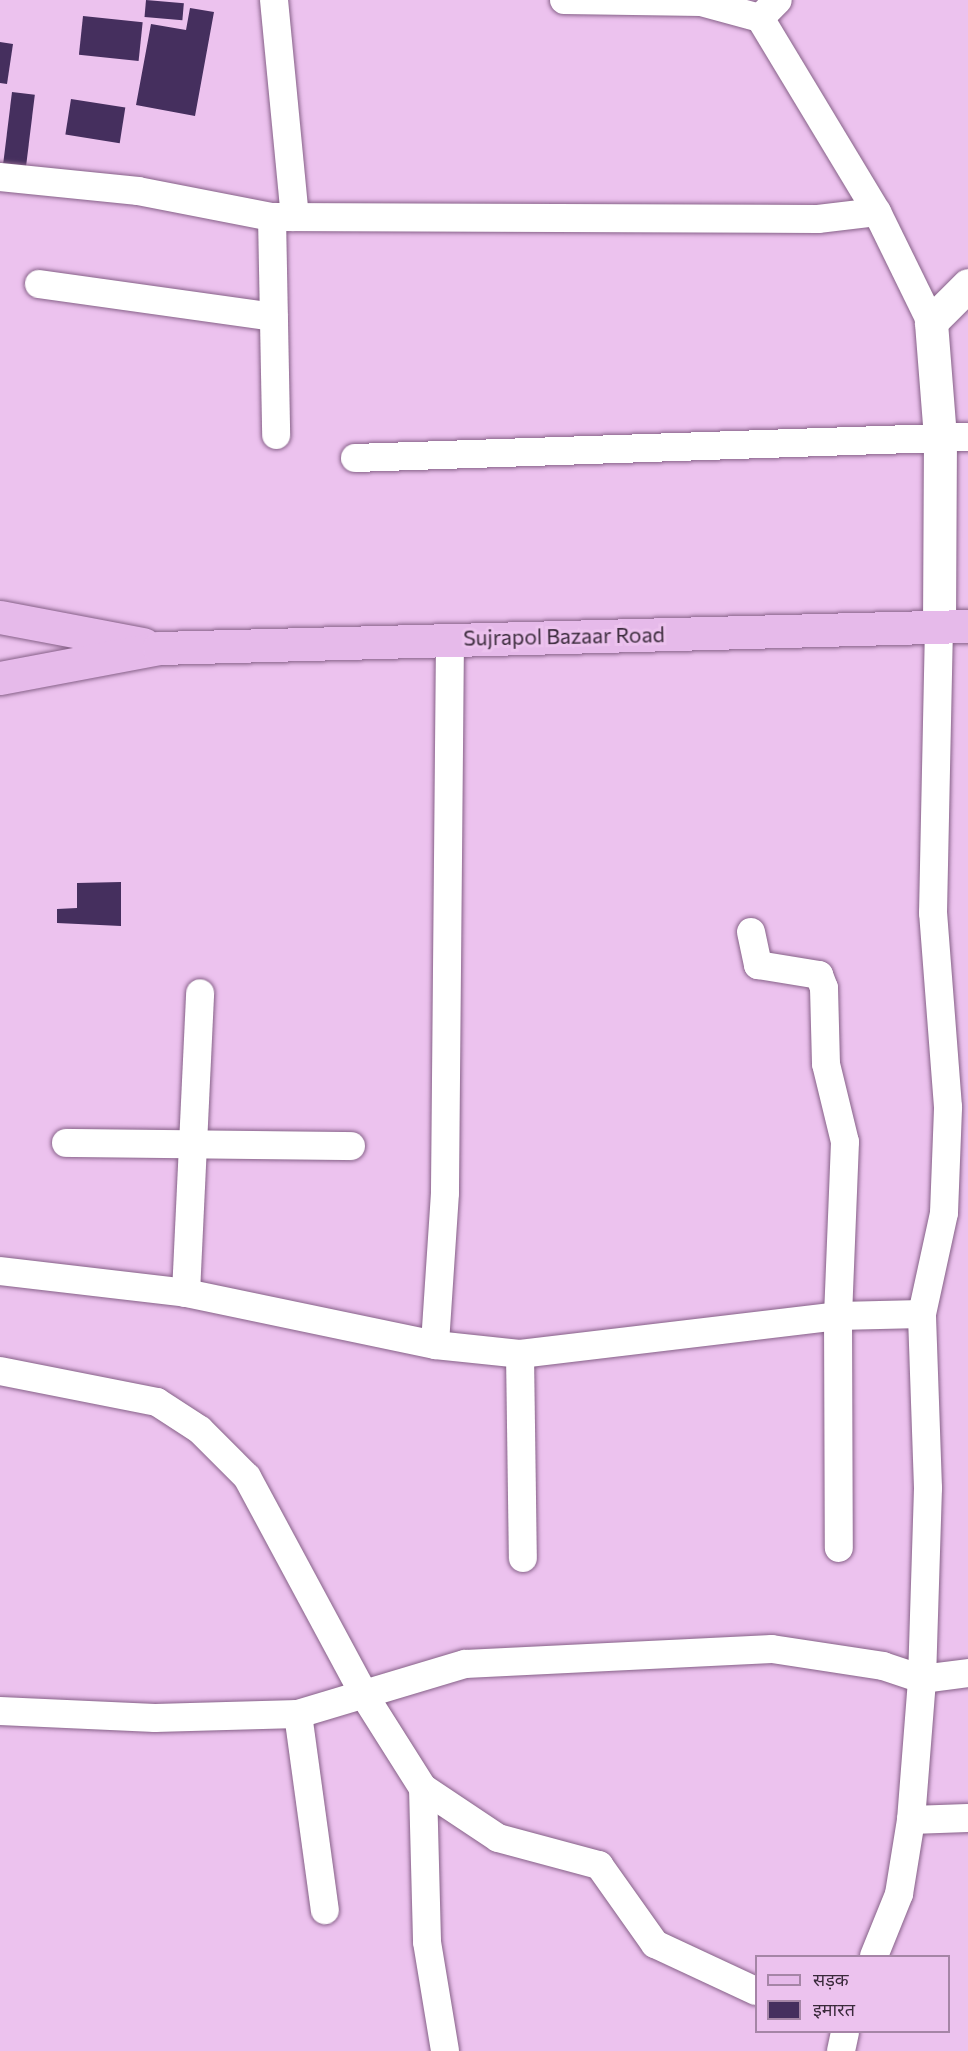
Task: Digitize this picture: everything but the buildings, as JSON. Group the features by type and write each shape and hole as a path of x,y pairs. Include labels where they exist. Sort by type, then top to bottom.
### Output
{"main road":[{"name":"Sujrapol Bazaar Road","path":"0,617 159,648"},
{"name":"Sujrapol Bazaar Road","path":"0,678 159,648 450,638 889,632 953,637"}],"street":[{"path":"274,0 284,217 274,317 276,435"},
{"path":"564,0 701,2 769,9 877,212 931,322 954,437 953,637 933,913 956,1214 922,1314 928,1488 922,1679 911,1820 899,1894 874,1955"},
{"path":"0,177 138,191 284,217 818,219 877,212"},
{"path":"39,284 274,317"},
{"path":"931,322 968,285"},
{"path":"355,458 954,437"},
{"path":"435,1345 445,1193 450,638"},
{"path":"751,932 758,965 819,975 824,988 826,1064 845,1142 838,1316 839,1548"},
{"path":"186,1293 200,993"},
{"path":"66,1143 193,1142 351,1146"},
{"path":"0,1271 186,1293 435,1345 520,1354 838,1316 922,1314"},
{"path":"520,1354 523,1558"},
{"path":"0,1371 157,1401 200,1430 247,1477 366,1698 423,1788 498,1838 599,1865 655,1944 755,1990"},
{"path":"0,1712 155,1718 298,1714 366,1698 465,1664 772,1649 883,1666 922,1679 968,1673"},
{"path":"298,1714 325,1910"},
{"path":"423,1788 427,1942 445,2051"},
{"path":"911,1820 968,1818"},
{"path":"841,2051 845,2033"}]}
